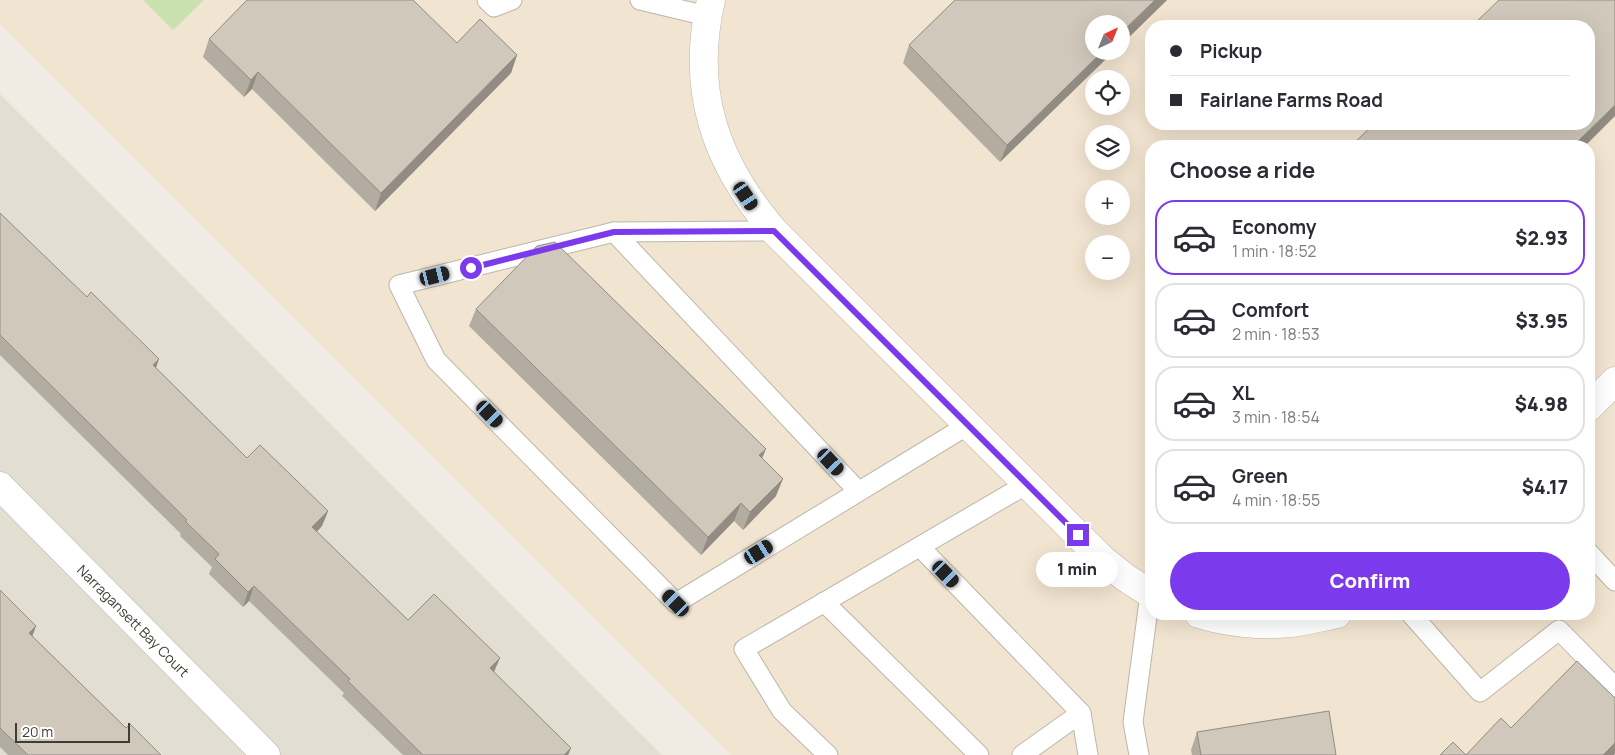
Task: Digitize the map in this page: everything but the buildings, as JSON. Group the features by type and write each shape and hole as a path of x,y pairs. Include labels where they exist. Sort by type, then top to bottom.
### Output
{"street":[{"path":"709,8 704,44 704,74 707,102 714,131 724,158 754,208 774,231 1103,560 1145,590"},
{"path":"1595,401 1615,381"},
{"name":"Narragansett Bay Court","path":"0,486 266,755"},
{"path":"1228,620 1262,624 1291,623 1306,620"}],"lane":[{"path":"487,0 494,7 512,0"},
{"path":"640,0 709,8"},
{"path":"774,231 614,232 399,285 436,360 676,603 968,424"},
{"path":"614,232 858,491"},
{"path":"828,755 782,711 744,649 1027,484"},
{"path":"920,547 1082,713 1088,755"},
{"path":"1595,559 1615,581"},
{"path":"824,602 979,755"},
{"path":"1139,755 1133,722 1147,620"},
{"path":"1416,620 1480,692 1559,630 1615,686"},
{"path":"1022,755 1082,713"}],"shaded area":[{"path":"0,0 1615,0 1615,755 731,755 0,24"},
{"path":"0,94 662,755 0,755"}],"green space":[{"path":"143,0 204,0 173,30"}],"route":[{"path":"471,268 614,232 774,231 1078,535"}]}
